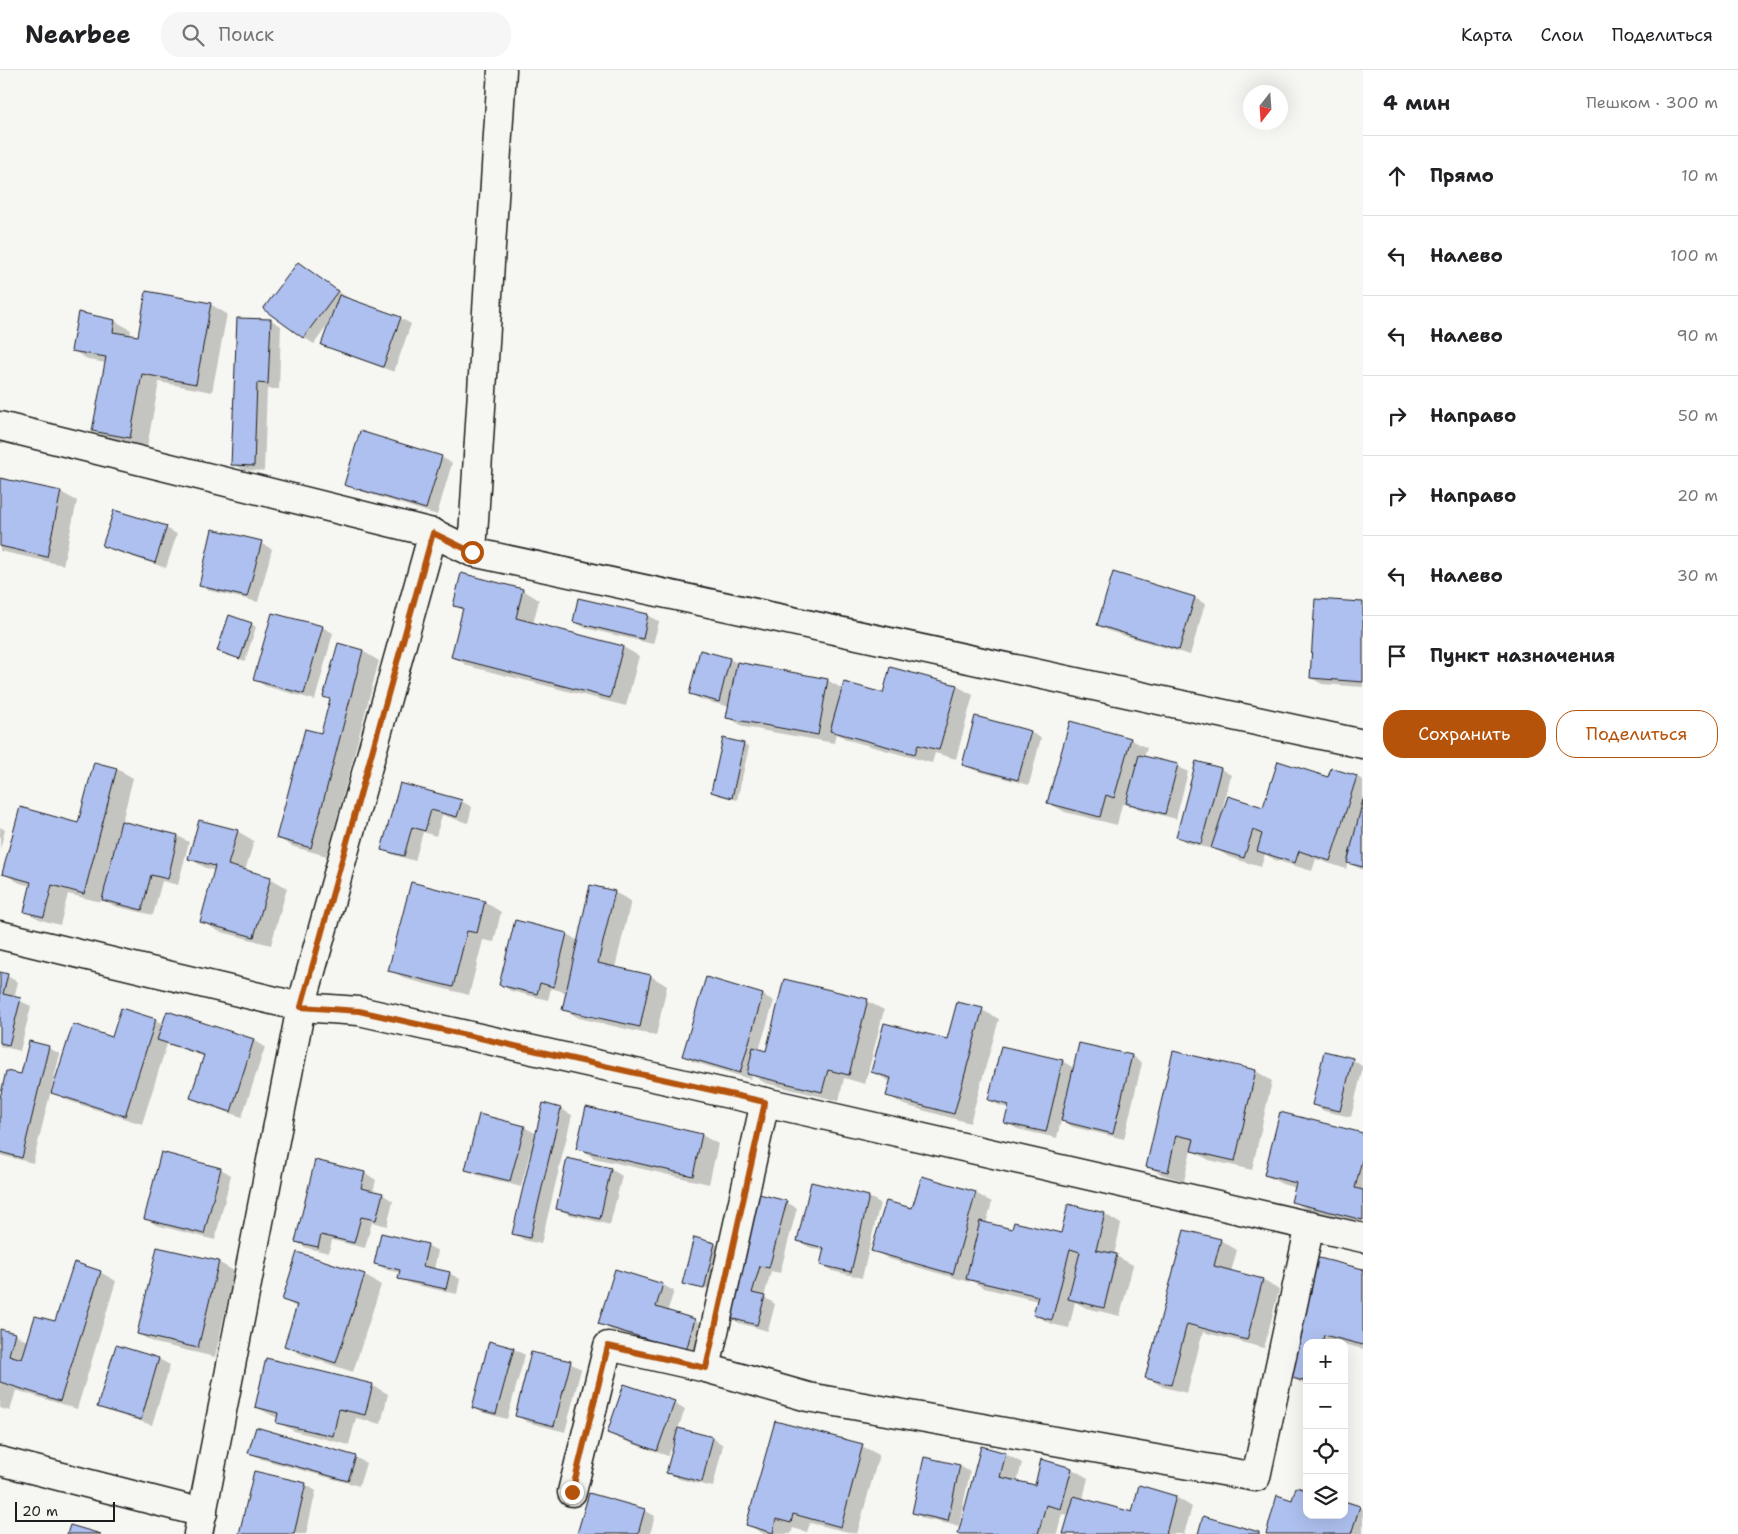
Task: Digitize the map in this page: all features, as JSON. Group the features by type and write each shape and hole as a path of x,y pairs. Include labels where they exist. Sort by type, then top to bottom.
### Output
{"street":[{"path":"472,552 502,70"},
{"path":"0,426 433,533 472,552 1363,744"},
{"path":"0,1461 201,1523 301,1007 433,533"},
{"path":"0,936 301,1007 359,1011 1363,1238"},
{"path":"706,1368 765,1102"},
{"path":"572,1492 608,1346 706,1368 808,1397 1256,1477 1310,1225"}],"building":[{"path":"298,262 338,291 303,338 263,309"},
{"path":"146,291 211,303 196,384 142,374 130,438 92,431 106,357 71,351 78,312 115,320 113,332 138,336"},
{"path":"339,295 401,317 383,367 321,345"},
{"path":"237,318 271,319 268,384 257,383 254,466 231,465"},
{"path":"360,431 442,456 426,509 344,485"},
{"path":"0,478 61,491 47,557 0,546"},
{"path":"114,510 167,526 155,563 102,546"},
{"path":"212,529 262,541 247,597 199,586"},
{"path":"1113,572 1195,597 1179,650 1097,625"},
{"path":"461,573 523,589 516,618 623,646 610,698 451,657 463,608 453,606"},
{"path":"578,598 648,614 643,639 573,622"},
{"path":"1315,599 1363,602 1363,682 1310,678"},
{"path":"272,613 323,626 304,694 253,680"},
{"path":"229,615 252,623 240,659 217,651"},
{"path":"338,643 363,650 311,848 276,838 305,729 321,733 330,699 323,697"},
{"path":"700,650 730,658 719,702 689,694"},
{"path":"737,662 828,679 818,735 726,718"},
{"path":"890,667 957,685 939,750 918,745 915,754 830,731 844,682 883,693"},
{"path":"975,716 1031,731 1018,780 962,765"},
{"path":"1070,721 1131,738 1114,798 1106,795 1100,817 1047,803"},
{"path":"723,738 744,743 732,798 711,792"},
{"path":"1139,755 1178,764 1165,814 1126,803"},
{"path":"1196,761 1221,768 1201,844 1176,837"},
{"path":"1278,761 1328,777 1331,768 1357,776 1330,861 1299,851 1295,863 1257,851 1262,834 1253,830 1244,858 1211,848 1228,796 1263,807"},
{"path":"94,762 117,768 84,894 52,885 44,917 24,912 31,882 2,874 20,807 78,823"},
{"path":"400,783 462,800 457,817 431,810 425,831 412,827 404,856 381,850"},
{"path":"1363,800 1363,867 1347,863"},
{"path":"199,820 238,830 228,865 271,877 254,937 200,922 215,866 188,859"},
{"path":"121,821 178,835 168,879 151,875 142,910 102,900"},
{"path":"411,882 485,901 477,933 467,931 453,987 388,971"},
{"path":"590,885 615,891 598,963 651,975 640,1027 562,1010"},
{"path":"515,920 567,933 554,987 540,983 537,994 499,985"},
{"path":"0,972 8,974 3,994 21,998 9,1045 0,1043"},
{"path":"706,977 763,994 740,1073 682,1056"},
{"path":"784,979 868,999 849,1075 828,1070 822,1092 747,1074 753,1047 766,1051"},
{"path":"957,1002 983,1008 954,1114 886,1096 891,1078 871,1072 884,1023 947,1039"},
{"path":"121,1008 156,1019 125,1116 51,1093 73,1024 112,1037"},
{"path":"167,1011 254,1039 231,1112 190,1098 204,1055 157,1040"},
{"path":"29,1041 49,1046 22,1158 0,1152 0,1098 6,1071 21,1074"},
{"path":"1079,1043 1132,1055 1113,1134 1061,1121"},
{"path":"1001,1046 1063,1060 1046,1132 1004,1123 1009,1105 988,1100"},
{"path":"1173,1051 1256,1070 1235,1161 1191,1151 1194,1139 1176,1135 1168,1172 1146,1167"},
{"path":"1324,1051 1353,1058 1340,1111 1312,1105"},
{"path":"543,1103 561,1108 530,1238 512,1234"},
{"path":"586,1107 702,1134 693,1176 576,1149"},
{"path":"1280,1112 1363,1133 1363,1156 1355,1188 1363,1190 1363,1220 1291,1202 1296,1183 1264,1175"},
{"path":"479,1114 525,1126 510,1181 465,1170"},
{"path":"161,1152 221,1168 204,1234 144,1219"},
{"path":"567,1158 611,1168 600,1219 556,1209"},
{"path":"315,1160 365,1172 361,1188 383,1193 376,1220 361,1217 354,1243 321,1235 318,1247 295,1242"},
{"path":"922,1176 976,1192 953,1274 871,1251 886,1201 912,1208"},
{"path":"811,1182 869,1196 851,1272 820,1265 824,1248 797,1241"},
{"path":"759,1194 787,1201 769,1268 760,1266 752,1293 765,1296 757,1325 726,1317"},
{"path":"1068,1204 1105,1213 1096,1250 1117,1254 1104,1308 1068,1299 1080,1252 1070,1249 1052,1320 1033,1315 1038,1296 966,1279 980,1221 1012,1229 1014,1222 1061,1233"},
{"path":"1184,1230 1221,1239 1214,1266 1263,1279 1247,1340 1187,1324 1171,1385 1145,1378"},
{"path":"381,1233 428,1244 423,1266 450,1272 446,1289 398,1279 400,1270 374,1264"},
{"path":"694,1237 715,1243 704,1289 682,1284"},
{"path":"157,1247 219,1261 198,1348 137,1334"},
{"path":"297,1252 365,1274 336,1363 284,1346 297,1305 282,1300"},
{"path":"1315,1257 1363,1269 1363,1345 1348,1341 1348,1339 1324,1335 1323,1339 1303,1339 1303,1381 1285,1376"},
{"path":"74,1262 101,1271 60,1401 0,1382 0,1329 15,1333 9,1355 22,1359 35,1316 55,1321"},
{"path":"615,1269 663,1284 656,1307 695,1319 686,1351 598,1324"},
{"path":"489,1341 514,1348 496,1414 472,1408"},
{"path":"116,1345 159,1358 141,1420 97,1407"},
{"path":"531,1352 571,1361 554,1426 515,1416"},
{"path":"266,1358 373,1384 365,1415 339,1409 333,1436 276,1423 278,1413 255,1407"},
{"path":"624,1384 675,1401 657,1451 607,1433"},
{"path":"775,1421 863,1444 841,1527 793,1514 791,1523 776,1519 773,1533 746,1525"},
{"path":"256,1427 356,1456 348,1481 248,1453"},
{"path":"678,1428 713,1437 702,1482 666,1473"},
{"path":"981,1446 1006,1453 1000,1477 1035,1485 1041,1459 1072,1468 1061,1509 1046,1505 1038,1534 958,1534"},
{"path":"924,1457 960,1465 948,1521 912,1513"},
{"path":"254,1471 306,1483 294,1534 239,1534"},
{"path":"1139,1485 1176,1496 1166,1534 1063,1534 1074,1496 1132,1512"},
{"path":"1296,1487 1303,1489 1303,1519 1348,1519 1348,1502 1360,1506 1351,1534 1266,1534 1277,1495 1292,1500"},
{"path":"589,1493 645,1509 638,1534 577,1534"},
{"path":"1203,1516 1259,1532 1259,1534 1198,1534"},
{"path":"70,1525 101,1534 67,1534"}],"route":[{"path":"472,552 433,533 301,1007 359,1011 765,1102 706,1368 608,1346 572,1492"}]}
